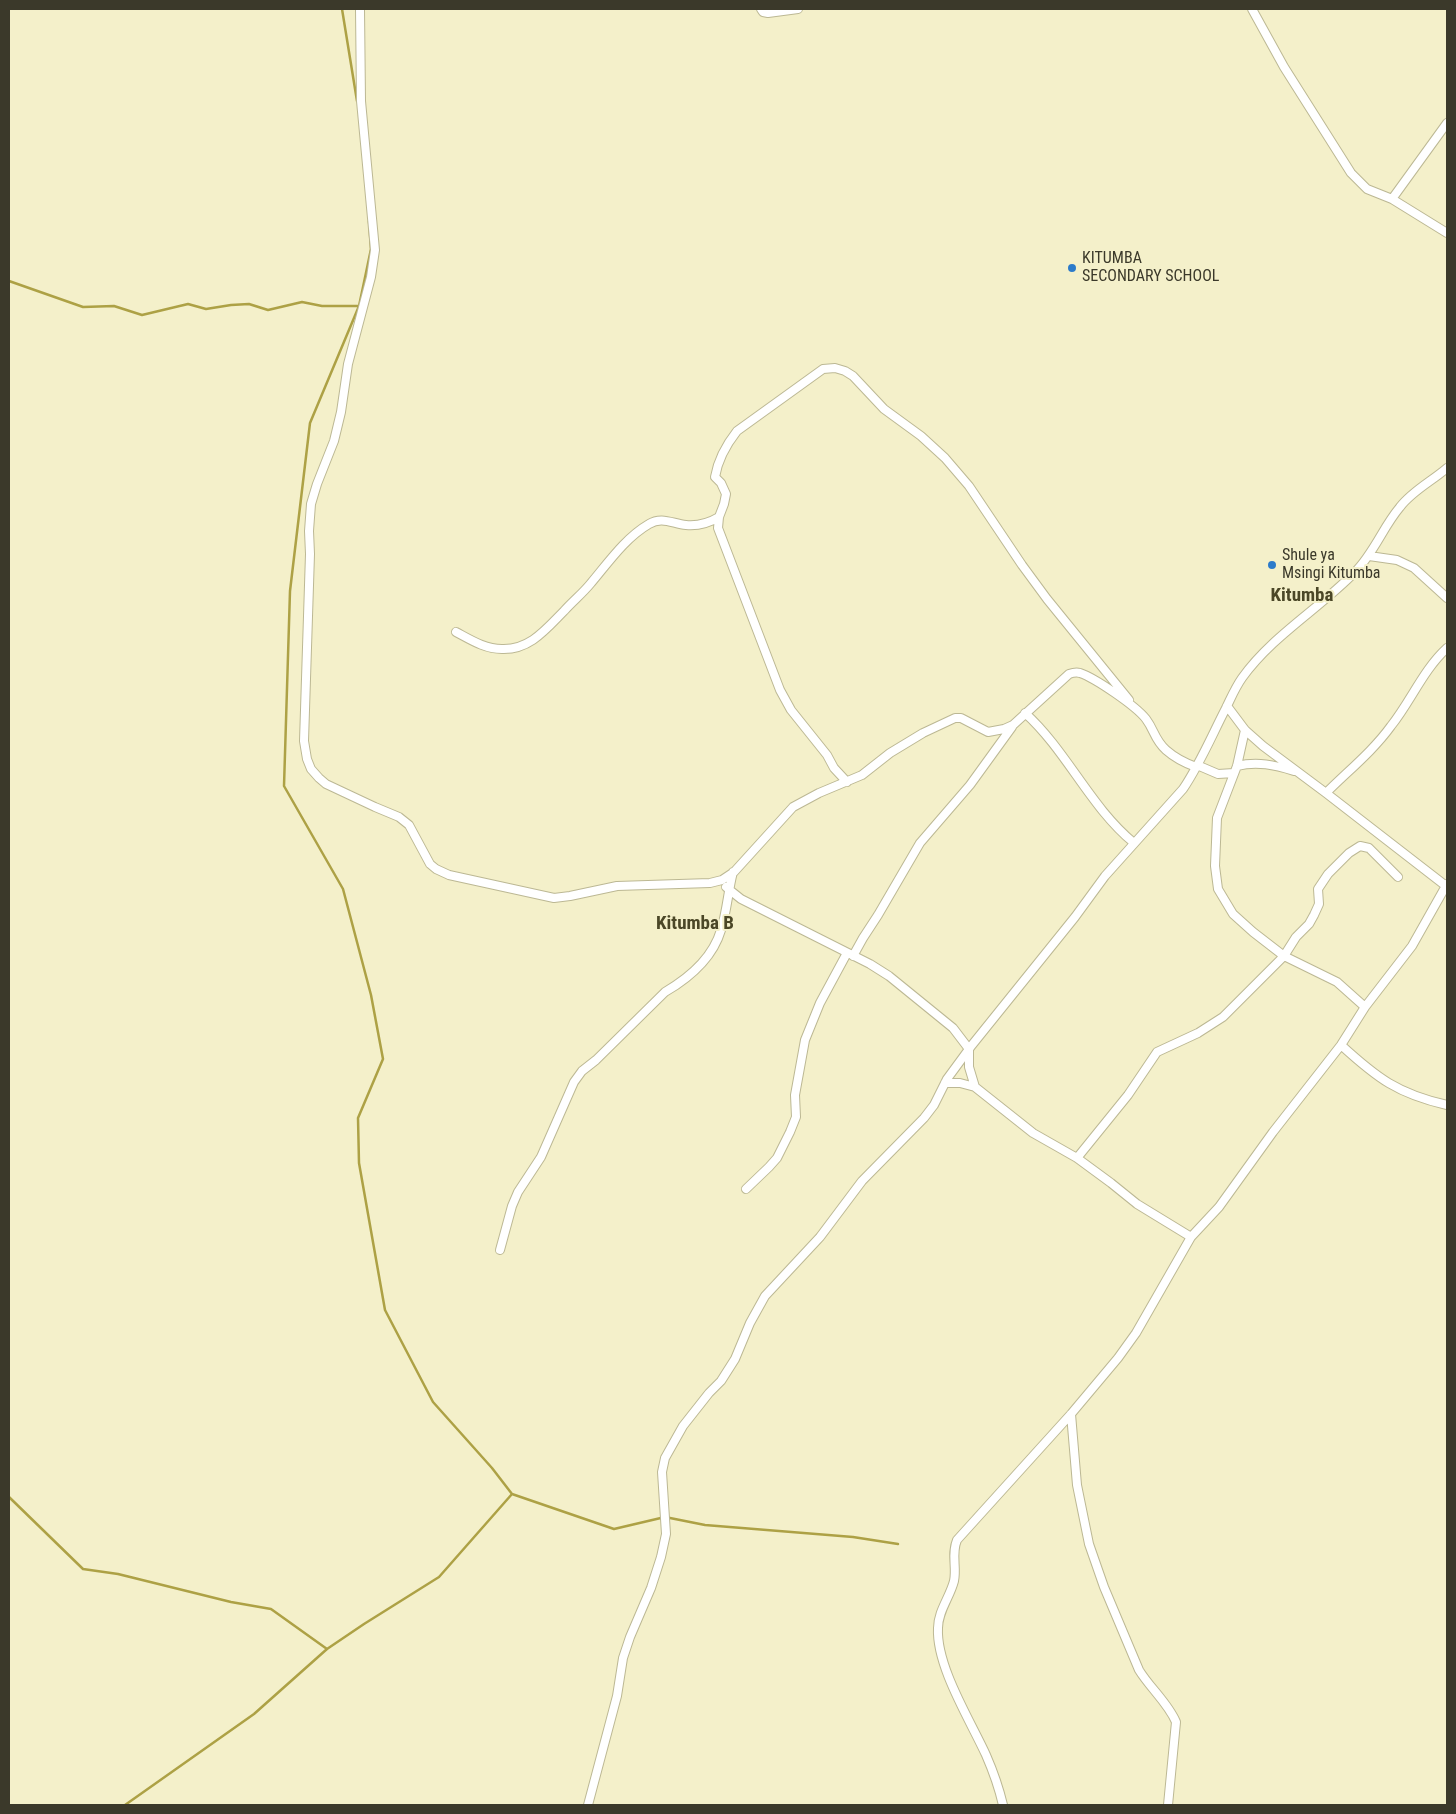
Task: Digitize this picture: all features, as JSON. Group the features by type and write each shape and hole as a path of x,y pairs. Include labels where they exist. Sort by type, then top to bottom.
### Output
{"street":[{"path":"360,9 361,101 375,250 371,277 348,364 341,412 334,441 311,504 304,741 311,769 326,784 399,816 409,825 430,864 436,869 449,875 554,898 617,886 715,882 727,878 793,807 819,793 862,775 890,753 923,733 955,718 961,718 988,732 1004,730 1013,726"},
{"path":"761,9 763,12 768,13 798,9"},
{"path":"1252,9 1284,67 1351,173 1367,189 1392,199 1447,233"},
{"path":"1392,199 1447,123"},
{"path":"847,782 834,768 827,755 790,710 780,690 718,528 719,517 726,494 721,483 715,477 717,464 728,442 737,431 823,369 835,368 845,370 854,376 884,409 921,436 945,458 969,486 1032,579 1146,720 1155,738 1165,749 1180,760 1218,774 1236,770 1253,763 1300,773"},
{"path":"588,1805 617,1696 623,1658 651,1588 666,1534 662,1472 665,1458 683,1426 735,1360 750,1323 765,1296 820,1238 862,1181 934,1106 944,1084 969,1049 1076,917 1105,876 1183,789 1197,766 1234,689 1262,654 1343,583 1369,556 1400,506 1447,468"},
{"path":"456,632 480,645 501,649 528,644 548,628 619,550 648,524 656,521 670,520 686,525 698,524 710,522 719,517"},
{"path":"1369,556 1397,560 1414,568 1447,598"},
{"path":"1326,793 1390,729 1426,671 1447,648"},
{"path":"746,1188 776,1158 796,1118 795,1095 805,1040 820,1003 850,954 878,915 920,844 970,785 1013,726 1069,674 1075,673 1088,677 1133,705"},
{"path":"1003,1805 986,1756 953,1686 940,1646 938,1627 942,1608 954,1582 954,1548 957,1540 1072,1414 1136,1333 1191,1237 1215,1211 1273,1132 1341,1045 1365,1007 1412,946 1446,885 1263,746 1245,730 1227,706"},
{"path":"1025,713 1047,736 1115,826 1134,843"},
{"path":"1245,730 1236,770 1222,803 1216,825 1215,866 1218,889 1238,918 1284,956 1337,982 1365,1007"},
{"path":"1077,1158 1128,1095 1157,1052 1198,1032 1223,1017 1284,956 1296,937 1309,924 1314,915 1319,904 1318,889 1333,867 1360,846 1369,848 1398,877"},
{"path":"500,1250 512,1206 518,1192 541,1157 574,1082 582,1071 596,1060 665,992 697,969 707,957 721,930 734,872"},
{"path":"715,882 729,889 741,899 850,954 889,976 942,1017 969,1049 969,1067 975,1087"},
{"path":"1341,1045 1372,1072 1401,1090 1411,1095 1447,1105"},
{"path":"944,1084 960,1083 975,1087 1033,1133 1077,1158 1111,1182 1137,1204 1191,1237"},
{"path":"1072,1414 1077,1485 1084,1523 1097,1567 1139,1670 1176,1722 1168,1805"}],"waterway":[{"path":"342,9 357,101"},
{"path":"9,1497 83,1569 118,1574 231,1602 271,1609 327,1649 439,1577 512,1494 492,1468 433,1402 385,1310 359,1163 358,1118 383,1059 371,995 343,889 284,786 290,591 310,423 359,306 371,249 369,221"},
{"path":"9,281 83,307 114,306 142,315 188,304 206,309 249,304 268,310 302,302 322,306 359,306"},
{"path":"512,1494 614,1529 665,1517 705,1525 853,1537 898,1544"},
{"path":"125,1805 254,1714 327,1649"}],"place":[{"name":"KITUMBA SECONDARY SCHOOL","path":"1072,268"},
{"name":"Shule ya Msingi Kitumba","path":"1272,565"}],"district":[{"name":"Kitumba","path":"1302,596"},
{"name":"Kitumba B","path":"695,924"}]}
